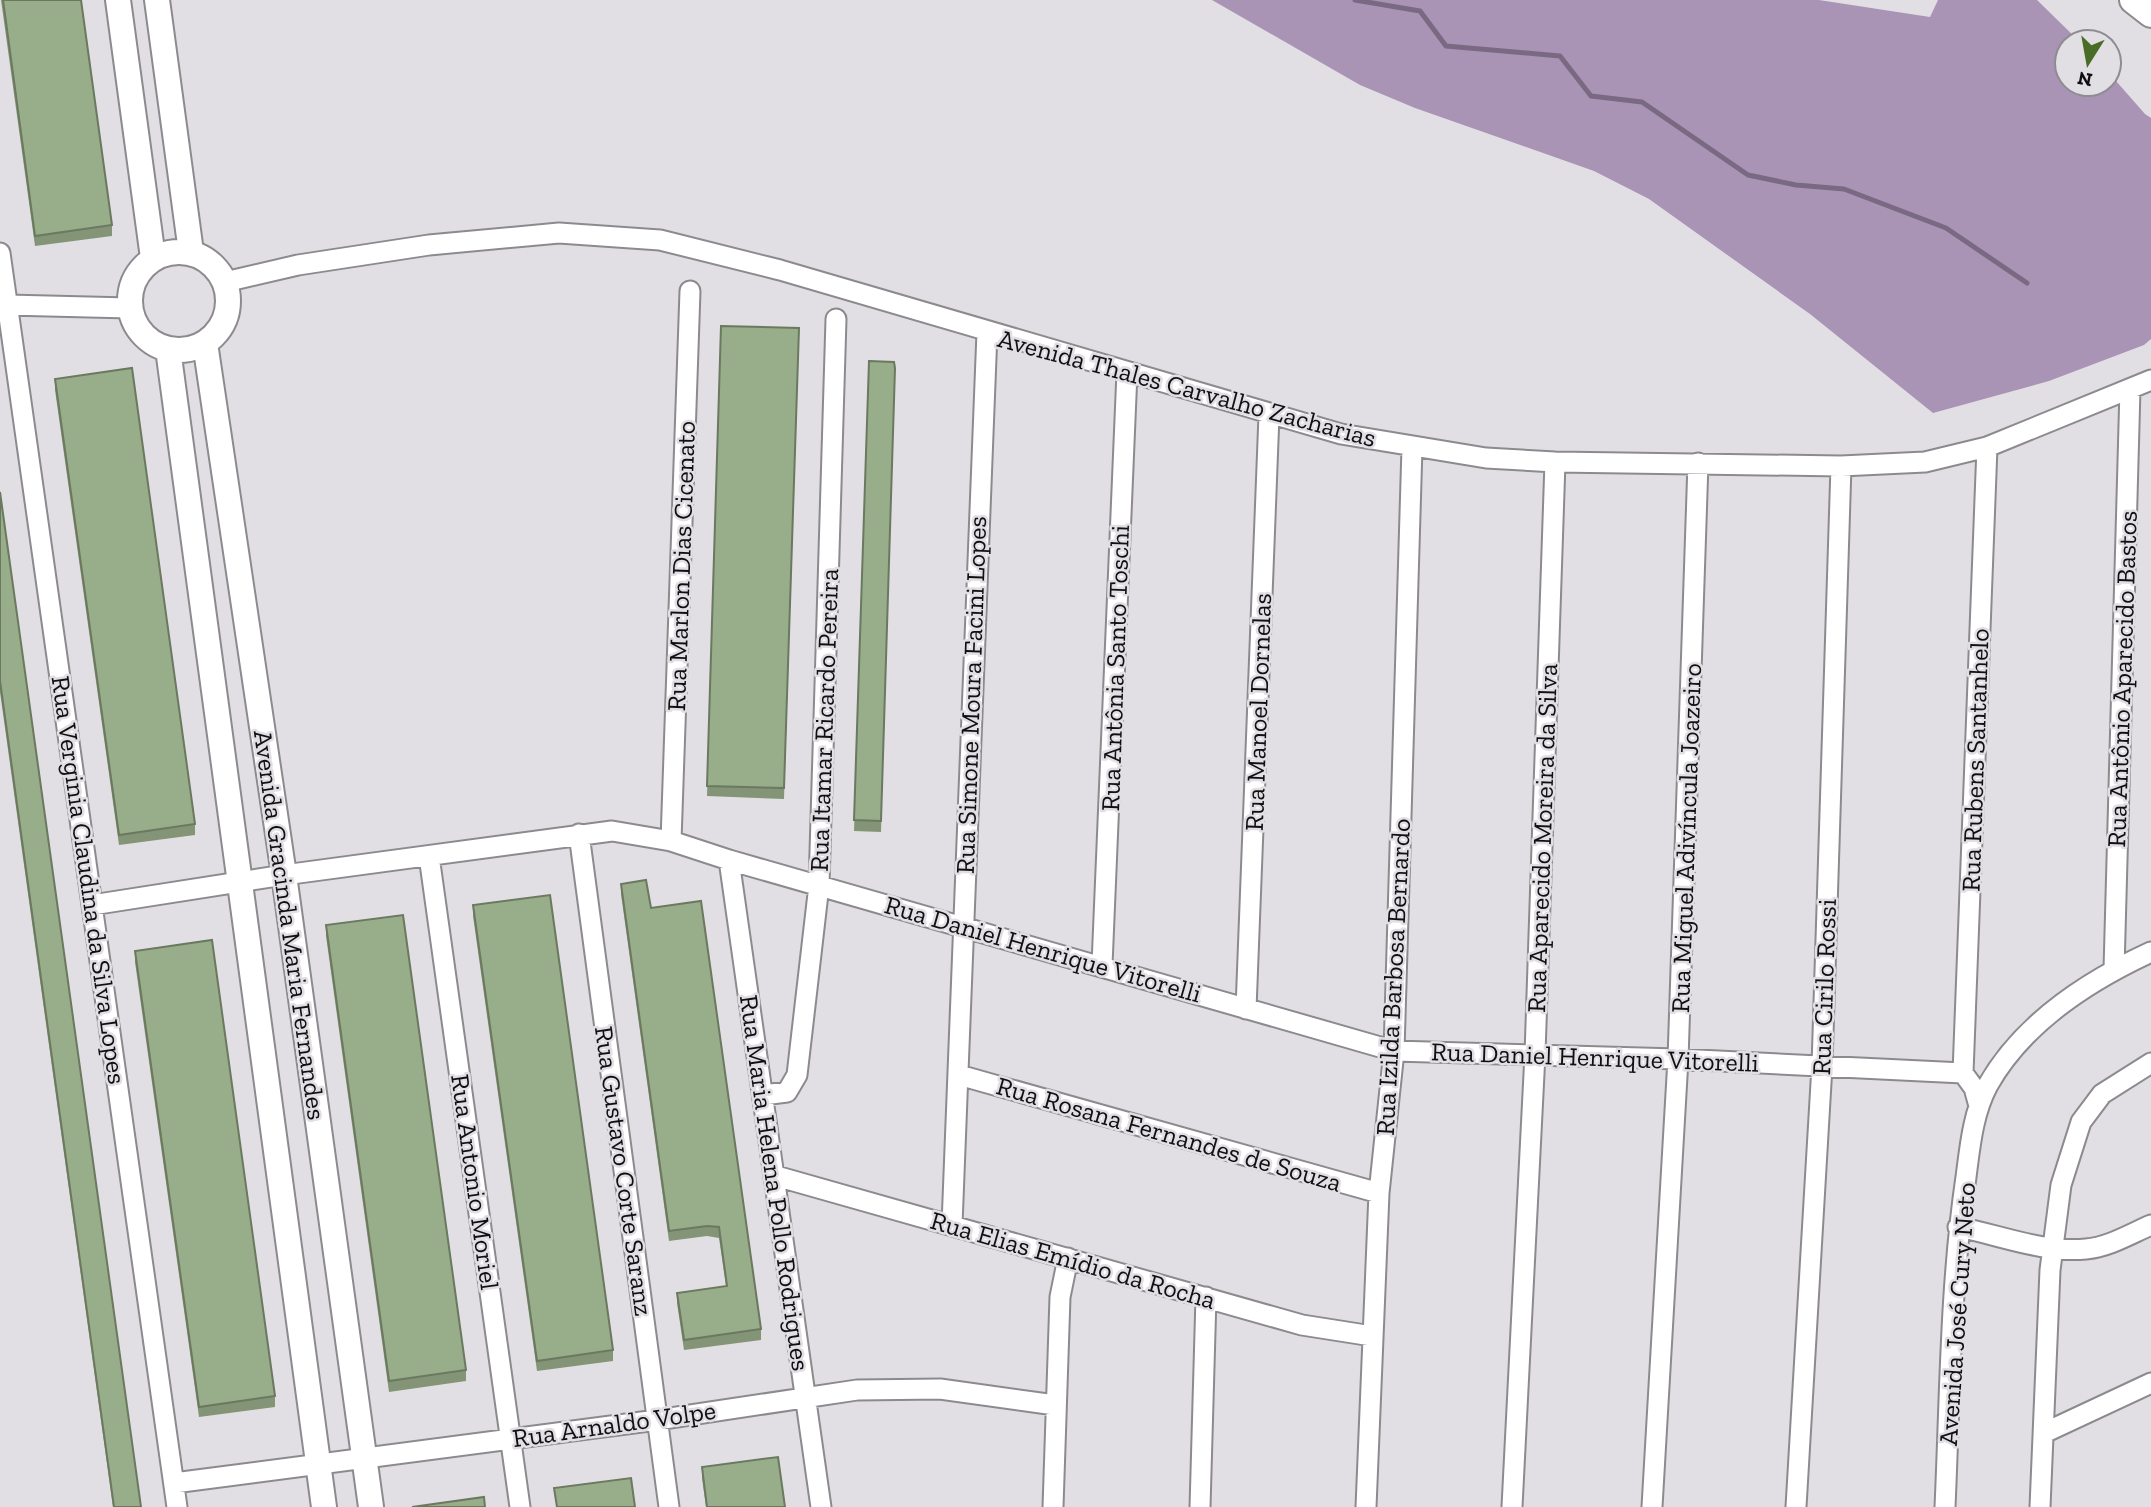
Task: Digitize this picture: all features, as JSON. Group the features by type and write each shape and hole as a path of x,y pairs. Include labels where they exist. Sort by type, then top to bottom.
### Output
{"main road":[{"path":"2133,0 2151,14"}],"street":[{"path":"118,0 153,258"},
{"path":"157,0 191,253"},
{"name":"Avenida Thales Carvalho Zacharias","path":"225,282 298,265 429,246 559,233 610,234 660,240 780,270 1341,434 1486,458 1555,462 1841,466 1924,462 1987,447 2151,380"},
{"path":"171,252 191,253 208,261 225,282 228,312 219,330 205,343 187,349 168,349 150,341 137,326 130,308 131,289 139,272 153,258 171,252"},
{"name":"Rua Verginia Claudina da Silva Lopes","path":"0,253 177,1507"},
{"name":"Rua Marlon Dias Cicenato","path":"671,841 690,291"},
{"path":"7,304 130,308"},
{"name":"Rua Itamar Ricardo Pereira","path":"763,1095 787,1092 797,1075 819,885 836,319"},
{"name":"Rua Simone Moura Facini Lopes","path":"952,1225 960,1075 961,927 987,332"},
{"name":"Avenida Gracinda Maria Fernandes","path":"205,343 284,875 371,1507"},
{"name":"Avenida Gracinda Maria Fernandes","path":"168,349 324,1507"},
{"name":"Rua Antônia Santo Toschi","path":"1102,965 1127,372"},
{"name":"Rua Antônio Aparecido Bastos","path":"2114,969 2130,389"},
{"name":"Rua Manoel Dornelas","path":"1246,1009 1269,415"},
{"name":"Rua Izilda Barbosa Bernardo","path":"1366,1507 1371,1336 1379,1194 1394,1051 1412,447"},
{"name":"Rua Rubens Santanhelo","path":"1963,1073 1987,447"},
{"name":"Rua Aparecido Moreira da Silva","path":"1512,1507 1535,1054 1555,462"},
{"name":"Rua Miguel Adivíncula Joazeiro","path":"1652,1507 1678,1059 1698,463"},
{"name":"Rua Cirilo Rossi","path":"1796,1507 1822,1066 1841,466"},
{"name":"Rua Daniel Henrique Vitorelli","path":"92,905 239,881 612,831 671,841 1394,1051 1678,1059 1963,1073"},
{"name":"Rua Gustavo Corte Saranz","path":"579,834 669,1507"},
{"name":"Rua Antonio Moriel","path":"429,856 520,1507"},
{"name":"Rua Maria Helena Pollo Rodrigues","path":"729,860 821,1507"},
{"name":"Avenida José Cury Neto","path":"1945,1507 1958,1227 1979,1106 2003,1062 2025,1035 2057,1007 2114,969 2151,952"},
{"path":"2040,1507 2052,1248 2061,1185 2081,1122 2102,1094 2151,1063"},
{"path":"1963,1073 1974,1088 1979,1106"},
{"name":"Rua Rosana Fernandes de Souza","path":"960,1075 1379,1194"},
{"name":"Rua Elias Emídio da Rocha","path":"776,1176 1302,1325 1371,1336"},
{"path":"1958,1227 2052,1248 2086,1249 2110,1244 2151,1225"},
{"path":"1053,1507 1060,1297 1068,1258"},
{"path":"1200,1507 1206,1297"},
{"path":"2044,1433 2151,1383"},
{"name":"Rua Arnaldo Volpe","path":"174,1483 657,1420 805,1395 902,1387 979,1392 1055,1405"}],"shaded area":[{"path":"1212,0 1819,0 1930,17 1938,0 2037,0 2066,28 2053,28 2053,98 2123,98 2123,89 2151,118 2151,339 2144,345 2049,381 1933,413 1810,314 1649,199 1594,171 1415,108 1360,85"}],"building":[{"path":"3,0 81,0 112,225 35,236"},
{"path":"721,326 799,328 784,788 707,786"},
{"path":"869,361 894,362 895,368 881,821 854,820"},
{"path":"132,368 195,824 119,835 55,379"},
{"path":"0,492 141,1507 114,1507 0,681"},
{"path":"646,880 651,908 701,901 761,1329 684,1340 677,1293 727,1286 719,1227 669,1231 621,884"},
{"path":"550,895 613,1350 537,1361 473,905"},
{"path":"403,915 466,1370 389,1381 326,925"},
{"path":"212,940 275,1396 199,1407 135,951"},
{"path":"778,1457 785,1507 707,1507 702,1467"},
{"path":"631,1478 635,1507 557,1507 554,1488"},
{"path":"484,1497 485,1507 412,1507"}],"waterway":[{"path":"1355,0 1420,11 1446,46 1560,56 1591,96 1642,102 1748,175 1796,185 1844,189 1946,228 2027,283"}]}
